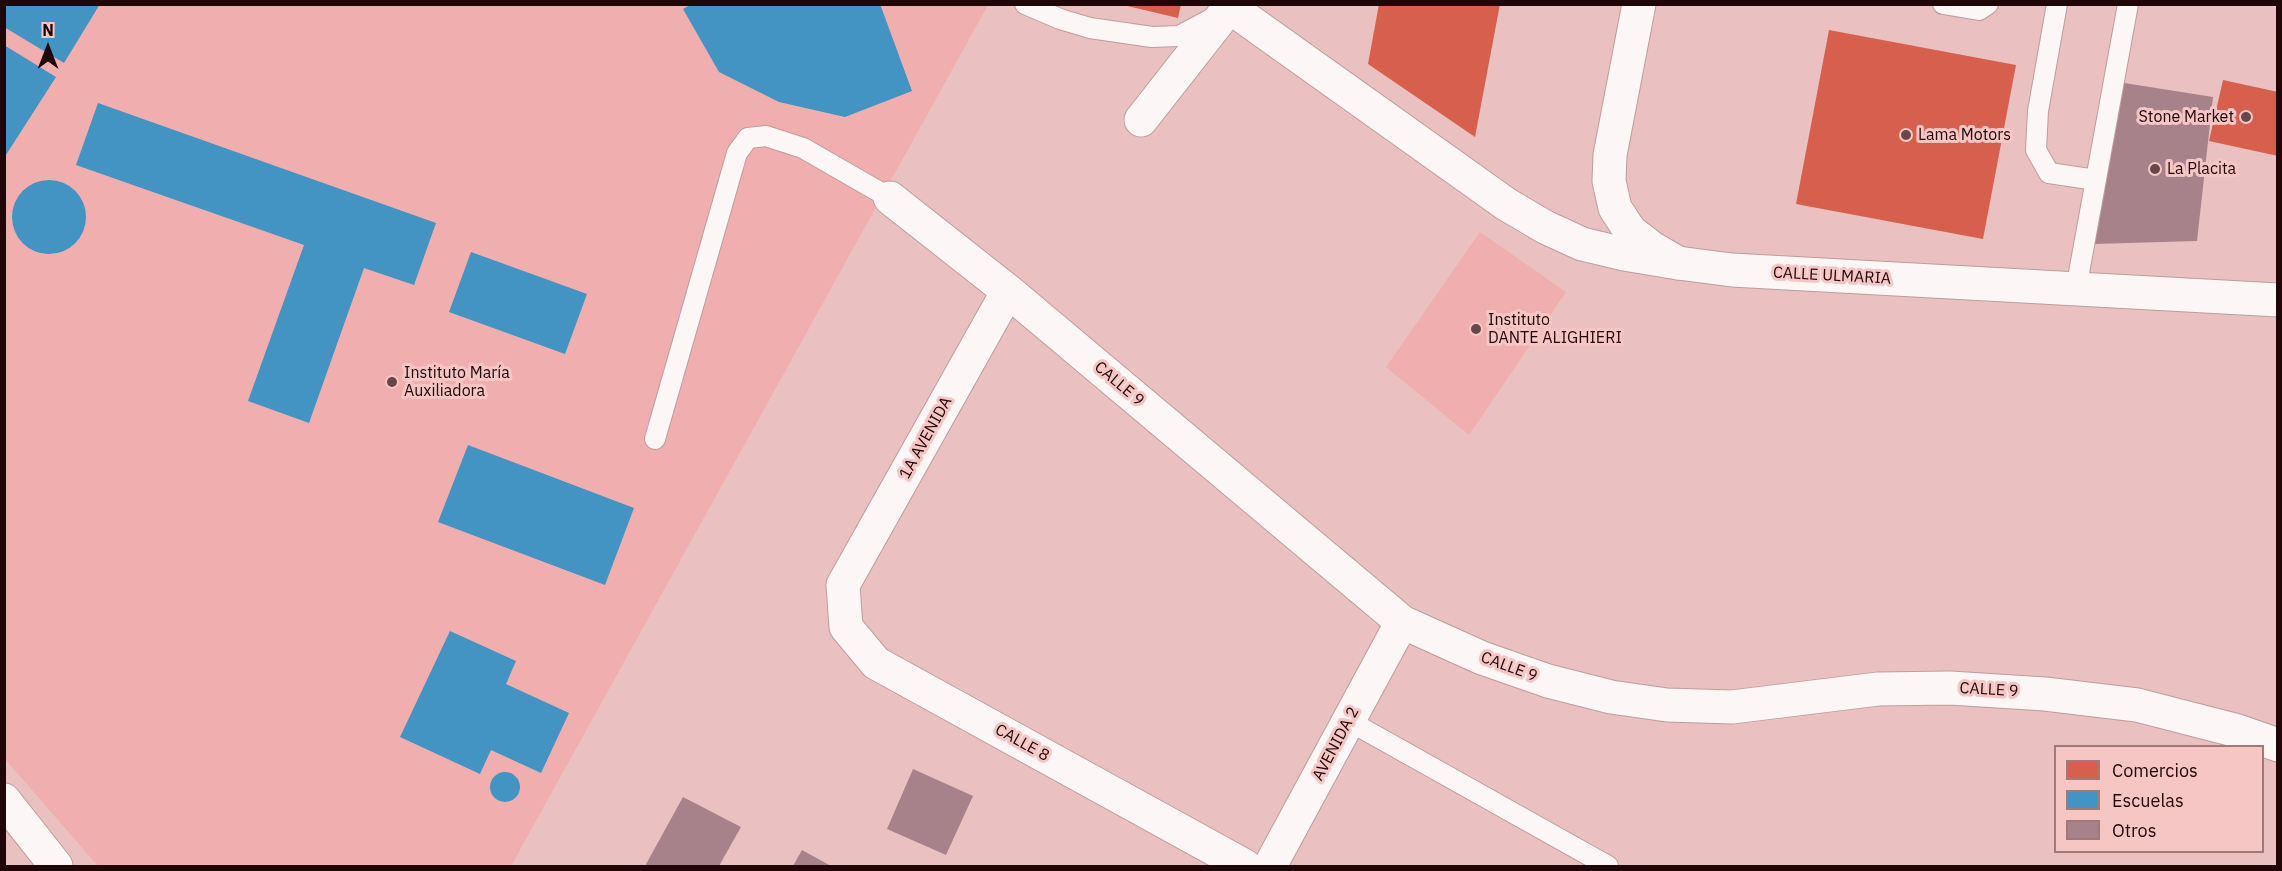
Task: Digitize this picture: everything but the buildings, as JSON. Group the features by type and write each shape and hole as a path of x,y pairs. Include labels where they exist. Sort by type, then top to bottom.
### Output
{"street":[{"name":"CALLE ULMARIA","path":"1639,4 1610,155 1609,181 1615,208 1630,231 1652,248 1678,262 1732,270 2277,300"},
{"path":"1141,120 1232,6 1506,204 1545,227 1582,244 1624,254 1678,262"},
{"name":"CALLE 9","path":"890,198 1008,291 1402,622 1482,658 1548,681 1611,697 1667,705 1732,707 1878,689 1950,688 2045,694 2137,705 2238,731 2277,745"},
{"name":"1A AVENIDA","path":"843,585 1008,291"},
{"name":"CALLE 8","path":"843,585 846,627 876,663 1245,867"},
{"name":"AVENIDA 2","path":"1270,867 1402,622"},
{"path":"4,800 56,867"}],"lane":[{"path":"1025,4 1060,19 1090,28 1152,37 1179,36 1232,6"},
{"path":"1943,4 1979,10 1988,4"},
{"path":"2057,4 2038,111 2036,150 2049,173 2096,180"},
{"path":"2076,289 2128,4"},
{"path":"655,439 737,153 748,138 766,136 803,148 890,198"},
{"path":"1349,721 1608,867"}],"shaded area":[{"name":"Instituto María Auxiliadora","path":"4,5 988,5 511,866 98,866 5,759"},
{"name":"Instituto DANTE ALIGHIERI","path":"1480,232 1566,292 1469,435 1386,367"}],"place":[{"name":"Stone Market","path":"2246,117"},
{"name":"Lama Motors","path":"1906,135"},
{"name":"La Placita","path":"2155,169"},
{"name":"Instituto DANTE ALIGHIERI","path":"1476,329"},
{"name":"Instituto María Auxiliadora","path":"392,382"}]}
